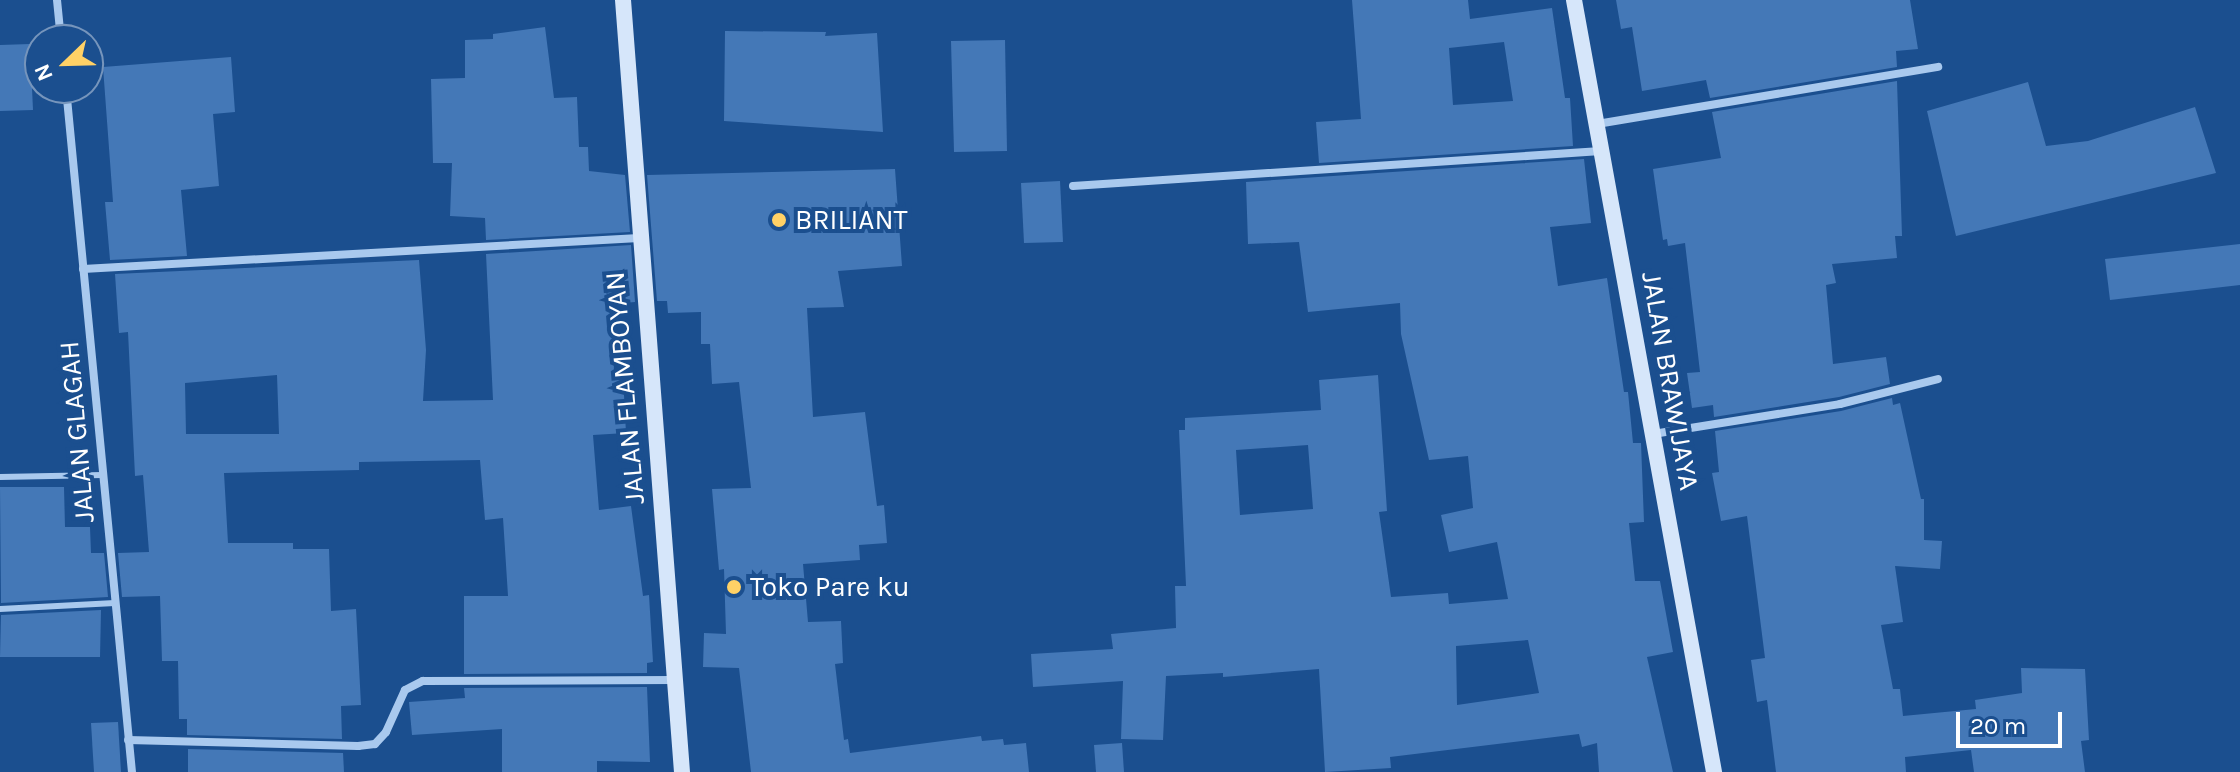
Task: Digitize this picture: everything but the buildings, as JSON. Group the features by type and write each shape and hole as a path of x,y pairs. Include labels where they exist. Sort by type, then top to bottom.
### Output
{"main road":[{"name":"JALAN FLAMBOYAN","path":"623,0 682,772"},
{"name":"JALAN BRAWIJAYA","path":"1574,0 1714,772"}],"street":[{"path":"57,0 59,24"},
{"path":"1596,124 1938,67"},
{"name":"JALAN GLAGAH","path":"68,104 132,772"},
{"path":"1073,186 1602,151"},
{"path":"83,269 639,238"},
{"path":"1652,435 1840,404 1938,379"},
{"path":"128,740 358,746 375,744 386,732 405,690 423,681 674,680"}],"lane":[{"path":"0,477 103,475"},
{"path":"0,609 115,603"}],"place":[{"name":"BRILIANT","path":"779,220"},
{"name":"Toko Pare ku","path":"734,587"}]}
